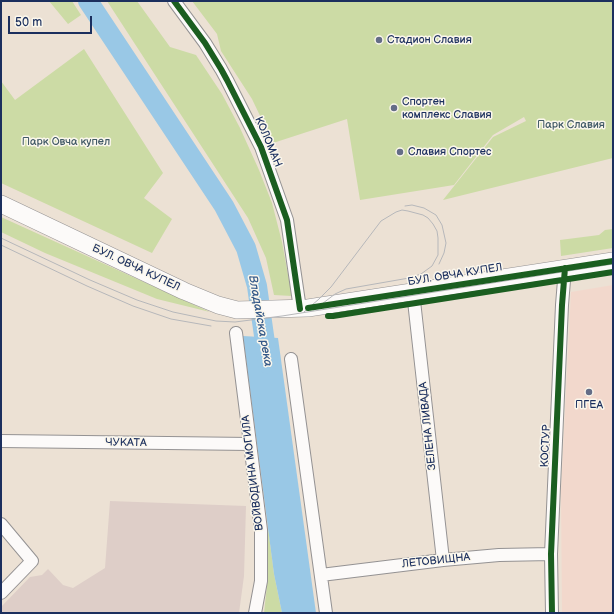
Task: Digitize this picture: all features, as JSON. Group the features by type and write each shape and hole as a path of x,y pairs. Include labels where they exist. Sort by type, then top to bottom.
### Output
{"main road":[{"name":"БУЛ. ОВЧА КУПЕЛ","path":"1,204 184,291 218,305 237,310 300,309 414,298 565,274 613,261"},
{"name":"БУЛ. ОВЧА КУПЕЛ","path":"565,274 613,272"}],"street":[{"name":"КОЛОМАН","path":"174,1 205,43 221,69 261,147 287,220 300,309"},
{"name":"КОСТУР","path":"552,613 551,554 562,298 565,274"},
{"name":"ЗЕЛЕНА ЛИВАДА","path":"414,298 443,560"},
{"name":"ВОЙВОДИНА МОГИЛА","path":"236,332 261,530 261,581 255,613"},
{"path":"291,359 326,613"},
{"name":"ЧУКАТА","path":"1,441 250,444"},
{"path":"1,524 32,561 1,593"},
{"name":"ЛЕТОВИЩНА","path":"321,575 443,560 499,555 551,554"}],"shaded area":[{"name":"ПГЕА","path":"613,285 613,613 562,613 561,491 571,292"},
{"path":"110,501 246,506 244,576 239,613 1,613 1,607 30,577 42,575 48,569 63,585 73,588 105,568"}],"green space":[{"path":"49,1 72,1 81,15 68,24"},
{"path":"107,1 137,1 170,47 196,55 222,94 240,128 272,203 282,242 292,296 274,295 266,258 248,218"},
{"name":"Спортен комплекс Славия","path":"192,1 613,1 613,158 443,200 493,137 526,121 524,117 493,135 454,185 360,200 347,119 273,143 252,99 221,51 217,34"},
{"name":"Парк Овча купел","path":"84,49 163,173 144,198 172,219 152,253 1,183 1,81 15,100"},
{"path":"1,217 210,312 157,299 45,253 1,232"},
{"path":"613,229 613,248 561,256 560,240 599,235 605,230"},
{"path":"268,527 274,574 282,613 264,613 268,576"}],"water":[{"path":"243,336 278,338 316,613 282,613 274,574"}],"waterway":[{"name":"Владайска река","path":"88,1 224,206 246,248 257,286 268,364"}],"tram line":[{"path":"405,206 412,205 424,208 436,215 442,225 446,243 444,253 439,264"},
{"path":"304,312 331,287 381,221 402,210 423,215 433,224 437,231 438,255 432,266 421,274 409,278 346,289 335,294 314,310"},
{"path":"1,238 90,280 137,300 173,312 216,321 235,322 613,264"},
{"path":"1,245 133,306 171,319 211,326"}],"cycle path":[{"path":"174,1 205,43 221,69 261,147 287,220 300,309"},
{"path":"308,308 613,261"},
{"path":"552,613 551,554 565,268"},
{"path":"328,316 613,272"}],"place":[{"name":"Стадион Славия","path":"379,40"},
{"name":"Спортен комплекс Славия","path":"394,108"},
{"name":"Славия Спортес","path":"400,152"},
{"name":"ПГЕА","path":"589,392"}],"park label":[{"name":"Парк Славия","path":"571,125"}]}
